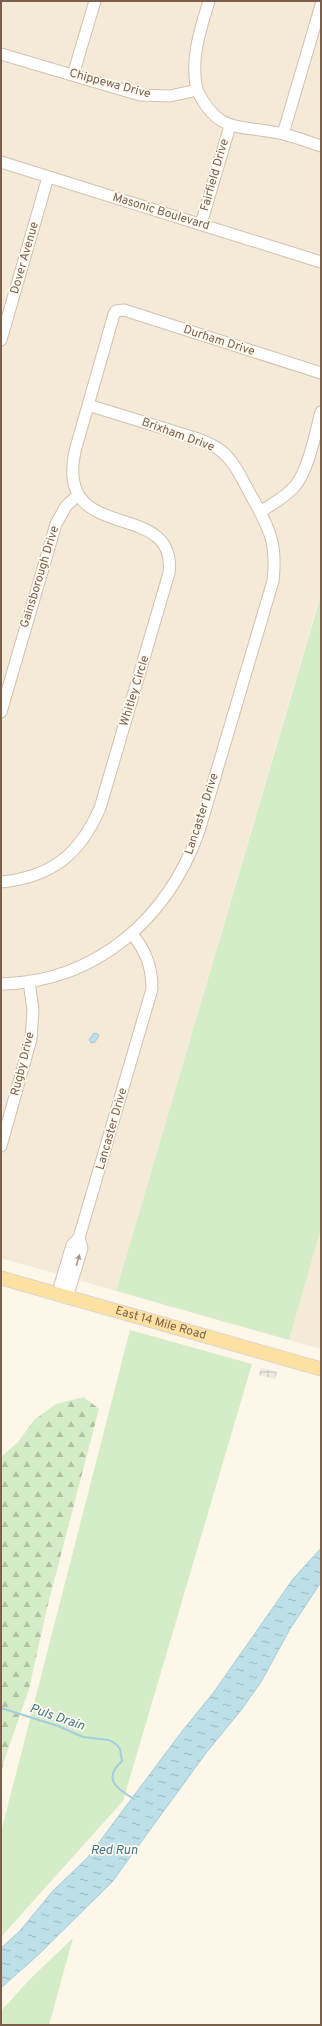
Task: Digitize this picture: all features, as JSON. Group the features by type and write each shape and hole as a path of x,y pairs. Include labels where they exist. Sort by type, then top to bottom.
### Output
{"main road":[{"name":"East 14 Mile Road","path":"1,1278 321,1369"}],"street":[{"path":"73,75 95,1"},
{"path":"209,1 194,56 194,79 197,90 211,113 230,126 283,134 321,146"},
{"path":"283,134 321,5"},
{"name":"Chippewa Drive","path":"1,54 147,96 176,96 197,90"},
{"name":"Fairfield Drive","path":"201,224 230,126"},
{"name":"Masonic Boulevard","path":"1,162 321,262"},
{"name":"Dover Avenue","path":"1,340 48,176"},
{"name":"Durham Drive","path":"88,405 116,311 124,310 321,373"},
{"path":"78,495 74,485 72,463 88,405"},
{"name":"Brixham Drive","path":"88,405 189,436 210,444 220,451 237,470 260,512"},
{"path":"260,512 279,500 296,485 307,460 321,412"},
{"name":"Gainsborough Drive","path":"1,712 56,524 66,506 78,495"},
{"name":"Whitley Circle","path":"1,882 39,874 53,866 77,849 94,823 100,808 169,573 170,558 168,551 153,533 95,511 78,495"},
{"name":"Lancaster Drive","path":"62,1296 82,1248 80,1238 152,989 152,978 147,957 132,934 153,913 170,891 191,854 273,581 275,560 274,547 260,512"},
{"path":"1,984 49,977 85,963 104,953 132,934"},
{"name":"Rugby Drive","path":"1,1146 31,1039 32,1010 29,981"}],"shaded area":[{"path":"1,1 321,1 321,593 116,1291 1,1258"},
{"path":"321,1229 321,1349 289,1340"},
{"path":"261,1368 277,1372 275,1379 259,1375"}],"green space":[{"path":"321,595 321,1229 289,1340 116,1291"},
{"path":"130,1330 252,1364 123,1801 1,1937 1,1832"},
{"path":"84,1397 99,1409 47,1608 29,1689 4,1761 1,1776 1,1457 18,1442 34,1420 56,1404"},
{"path":"73,1938 49,2025 1,2025 1,2011 30,1979"}],"water":[{"path":"94,1033 98,1034 99,1036 95,1042 91,1043 89,1040"},
{"name":"Red Run","path":"321,1548 321,1582 290,1629 261,1682 242,1709 206,1753 112,1882 38,1955 1,1988 1,1948 19,1932 52,1892 88,1857 183,1730 214,1692 293,1579"}],"waterway":[{"name":"Puls Drain","path":"1,1708 58,1726 83,1737 109,1740 116,1744 120,1749 122,1761 113,1773 114,1783 117,1787 134,1799"}]}
